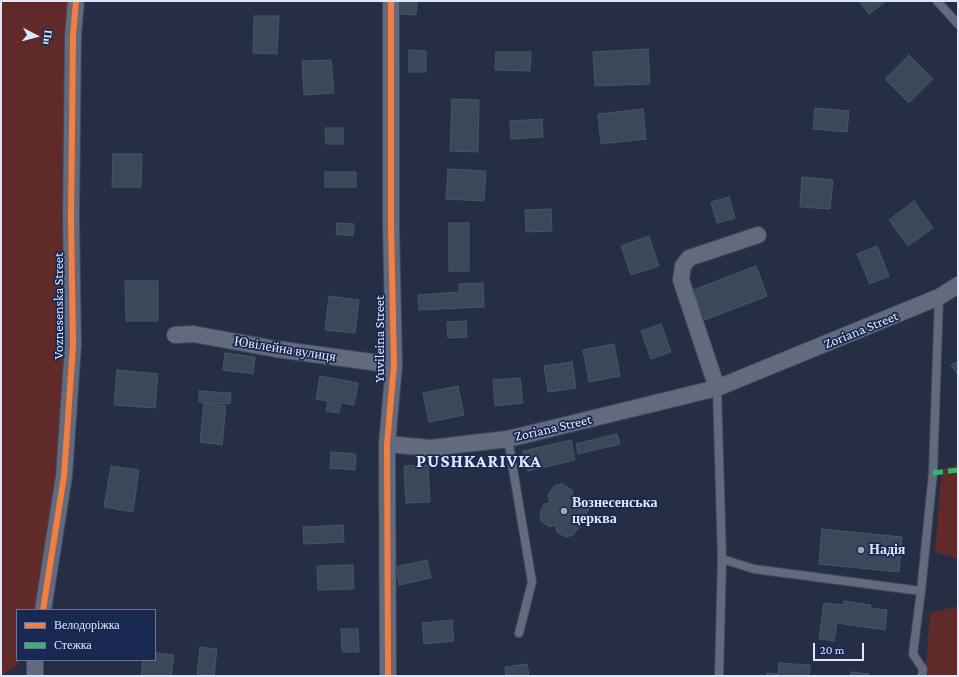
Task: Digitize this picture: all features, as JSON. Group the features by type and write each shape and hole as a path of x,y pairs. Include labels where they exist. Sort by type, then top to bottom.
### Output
{"street":[{"name":"Voznesenska Street","path":"43,609 64,476 73,345 71,218 73,36 76,1"},
{"name":"Yuvileina Street","path":"388,676 387,444 394,366 391,226 391,1"},
{"path":"717,388 681,280 683,266 689,258 758,235"},
{"name":"Zoriana Street","path":"387,444 430,448 508,439 717,388 939,297 958,285"},
{"name":"Ювілейна вулиця","path":"176,335 193,334 276,349 394,366"},
{"path":"35,661 35,676"}],"lane":[{"path":"937,1 958,24"},
{"path":"922,676 923,669 913,654 933,472 939,297"},
{"path":"717,388 722,559 719,676"},
{"path":"508,439 532,582 519,633"},
{"path":"722,559 754,569 921,591"}],"shaded area":[{"path":"1,1 69,1 67,365 54,518 41,609 16,609 16,661 20,661 15,667 1,676"},
{"path":"958,464 958,559 935,552 942,469"},
{"path":"958,606 958,676 928,676 926,665 930,613"}],"building":[{"path":"400,1 417,1 416,15 399,14"},
{"path":"859,1 886,1 869,14"},
{"path":"254,16 279,16 277,54 253,53"},
{"path":"648,49 650,84 595,86 593,52"},
{"path":"409,50 426,51 426,72 409,72"},
{"path":"496,52 531,52 530,71 495,70"},
{"path":"909,55 933,79 909,103 885,79"},
{"path":"331,60 334,93 304,95 302,61"},
{"path":"452,99 479,100 478,152 450,151"},
{"path":"815,108 849,111 847,132 813,129"},
{"path":"643,109 646,139 601,144 598,114"},
{"path":"542,119 543,137 511,139 510,121"},
{"path":"325,128 343,128 343,144 326,144"},
{"path":"113,154 142,154 141,187 112,187"},
{"path":"448,169 486,171 484,201 446,199"},
{"path":"325,172 356,172 356,187 325,187"},
{"path":"802,177 833,180 830,209 800,207"},
{"path":"729,197 735,218 717,223 711,202"},
{"path":"914,201 933,228 908,246 889,220"},
{"path":"551,209 552,231 526,232 525,210"},
{"path":"337,223 354,224 353,236 336,234"},
{"path":"449,223 469,223 469,271 449,271"},
{"path":"649,236 659,266 631,275 621,246"},
{"path":"877,246 889,276 870,284 857,254"},
{"path":"756,266 767,296 705,320 693,290"},
{"path":"125,281 158,281 158,321 126,321"},
{"path":"483,283 484,307 419,310 418,295 459,292 459,284"},
{"path":"329,296 359,300 355,333 325,330"},
{"path":"466,321 467,337 448,338 447,322"},
{"path":"661,324 671,352 651,359 641,331"},
{"path":"614,344 620,376 589,382 583,350"},
{"path":"225,353 255,357 253,374 223,370"},
{"path":"958,361 958,375 951,365"},
{"path":"572,362 576,388 548,392 544,366"},
{"path":"117,370 158,374 155,408 114,405"},
{"path":"320,376 358,383 354,405 341,403 339,413 326,411 328,401 316,399"},
{"path":"520,378 523,403 495,406 493,380"},
{"path":"458,386 464,415 429,422 423,393"},
{"path":"199,391 231,393 230,404 199,402"},
{"path":"204,403 226,406 222,445 200,442"},
{"path":"617,434 620,444 578,454 576,444"},
{"path":"571,440 575,460 528,471 523,451"},
{"path":"331,452 356,454 355,470 330,468"},
{"path":"428,465 430,502 406,503 404,466"},
{"path":"111,466 139,470 133,512 104,507"},
{"name":"Вознесенська церква","path":"562,484 572,490 573,498 579,496 587,502 589,509 584,519 578,520 580,527 573,535 566,537 557,532 555,525 549,527 541,521 540,513 544,504 550,503 548,495 554,486"},
{"path":"343,525 344,542 304,544 303,527"},
{"name":"Надія","path":"822,529 902,537 899,572 819,564"},
{"path":"427,560 431,578 399,585 396,567"},
{"path":"353,565 354,589 318,590 317,566"},
{"path":"844,601 871,605 870,608 887,610 885,630 837,623 834,641 819,639 824,603 844,605"},
{"path":"452,620 454,641 424,644 422,623"},
{"path":"341,629 358,629 359,652 342,652"},
{"path":"200,647 217,649 214,676 197,674"},
{"path":"156,653 174,655 171,676 141,676 143,661 156,661"},
{"path":"779,663 810,665 809,676 767,676 767,673 778,674"},
{"path":"527,664 529,676 506,676 505,667"},
{"path":"851,672 869,674 868,676 850,676"}],"marked path":[{"path":"933,473 958,470"}],"cycle path":[{"path":"43,609 64,476 73,345 71,218 73,36 76,1"},
{"path":"388,676 387,444 394,365 391,226 391,1"}],"place":[{"name":"Вознесенська церква","path":"564,511"},
{"name":"Надія","path":"861,550"}],"district":[{"name":"PUSHKARIVKA","path":"479,461"}]}
